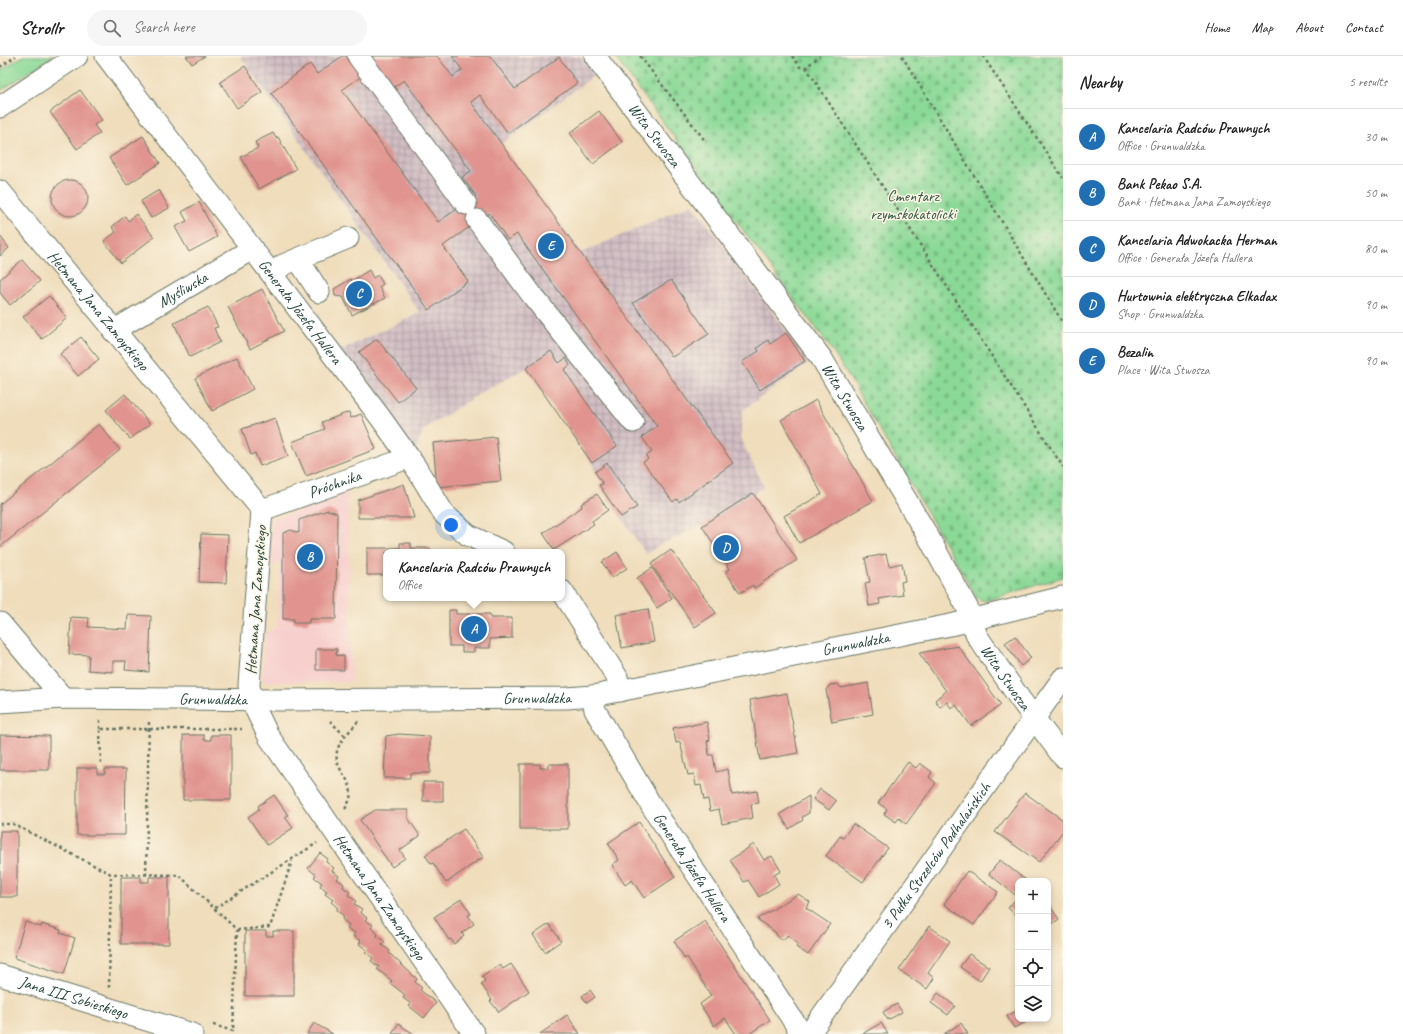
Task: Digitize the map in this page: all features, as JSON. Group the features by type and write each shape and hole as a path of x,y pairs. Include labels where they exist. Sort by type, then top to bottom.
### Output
{"street":[{"path":"0,107 77,56"},
{"name":"Generała Józefa Hallera","path":"106,56 380,417 444,514 468,535 498,549"},
{"path":"358,56 532,295 632,422"},
{"name":"Wita Stwosza","path":"595,56 822,359 929,538 968,610 980,641 1063,757"},
{"name":"Hetmana Jana Zamoyskiego","path":"0,191 113,331 262,510 250,681 251,700 269,737 327,834 474,1034"},
{"path":"272,274 283,265 348,238"},
{"name":"Myśliwska","path":"113,331 252,249"},
{"path":"298,259 319,292"},
{"name":"Próchnika","path":"262,510 408,458"},
{"path":"565,596 617,677 620,691"},
{"name":"Grunwaldzka","path":"0,702 63,698 251,700 567,698 593,696 971,621 1063,597"},
{"path":"0,623 63,698"},
{"name":"3 Pułku Strzelców Podhalańskich","path":"809,1034 1063,678"},
{"name":"Generała Józefa Hallera","path":"593,696 594,710 651,805 802,1034"},
{"name":"Jana III Sobieskiego","path":"0,975 192,1034"}],"path":[{"path":"0,67 16,56"},
{"path":"640,56 706,142"},
{"path":"792,56 800,67 806,67 820,56"},
{"path":"902,56 1063,323"},
{"path":"983,56 1063,178"},
{"path":"806,67 1063,467"},
{"path":"146,875 149,715"},
{"path":"328,718 346,737"},
{"path":"215,908 292,860 327,834 349,802 352,795 351,789 337,760 338,747 360,720"},
{"path":"101,764 100,729 248,729"},
{"path":"0,824 13,824 111,874 179,875 215,908 236,930 233,1031"},
{"path":"236,930 270,927 292,860"},
{"path":"109,992 111,874"}],"shaded area":[{"path":"240,56 580,56 595,75 501,144 581,253 692,204 810,362 743,410 740,438 764,487 702,526 661,544 646,554 599,485 602,483 595,472 592,463 526,368 485,390 423,430 414,454 336,352 420,313"},
{"path":"348,488 351,682 264,682 262,679 264,633 277,628 280,563 267,569 272,519 319,504 317,499"}],"green space":[{"path":"23,56 53,56 0,91 0,71"},
{"name":"Cmentarz rzymskokatolicki","path":"614,56 1063,56 1063,577 985,601 977,598 846,372 829,346"}],"building":[{"path":"186,56 205,56 192,64"},
{"path":"342,56 437,56 453,77 462,70 452,56 490,56 515,89 559,57 577,83 508,133 480,95 471,102 733,463 679,502 677,499 673,502 643,462 648,459 646,456 652,452 642,437 657,426 517,234 508,240 489,213 443,246 468,281 429,310 271,93 310,64 317,74","holes":["376,66 392,88 404,80 471,171 462,177 476,196 438,222 342,90"]},
{"path":"245,66 262,92 237,108 220,82"},
{"path":"80,90 102,120 94,125 100,133 77,149 50,112"},
{"path":"599,111 622,142 593,164 570,133"},
{"path":"273,133 276,138 278,137 296,169 259,189 241,157 258,148 255,142"},
{"path":"143,136 160,163 127,185 109,158"},
{"path":"70,180 80,183 85,188 88,198 85,208 80,213 70,216 60,213 55,208 52,198 55,188 60,183"},
{"path":"159,190 169,208 151,218 141,201"},
{"path":"199,202 217,237 189,252 175,227 187,221 182,212"},
{"path":"136,214 154,237 121,263 104,241 116,232 112,227 125,216 128,221"},
{"path":"0,236 9,248 0,256"},
{"path":"22,260 40,281 10,305 0,293 0,279"},
{"path":"369,270 373,278 378,275 383,284 379,287 385,298 352,315 343,297 335,296 334,289 351,279 352,281"},
{"path":"671,280 709,334 672,357 633,303"},
{"path":"262,289 284,331 250,349 228,307"},
{"path":"49,296 67,318 42,339 23,317"},
{"path":"208,307 218,327 214,328 220,342 190,357 174,323"},
{"path":"786,333 805,361 760,390 742,362 759,351 757,348 768,340 770,344"},
{"path":"81,337 99,359 78,376 60,354"},
{"path":"377,339 416,388 398,402 359,352"},
{"path":"551,351 559,363 566,358 570,365 564,370 617,446 592,463 526,368"},
{"path":"237,357 253,389 212,411 195,378"},
{"path":"125,394 150,424 130,439 106,410"},
{"path":"816,400 873,501 799,543 784,516 822,494 781,420"},
{"path":"349,412 351,418 361,414 376,449 306,476 292,442 325,429 322,422"},
{"path":"275,418 288,456 260,466 255,453 251,455 242,429"},
{"path":"99,424 120,450 0,547 0,504"},
{"path":"496,437 501,481 437,487 433,443"},
{"path":"607,463 637,507 621,517 599,485 603,484 595,472"},
{"path":"404,484 414,518 358,518 358,500"},
{"path":"753,493 797,560 754,588 753,585 740,593 726,572 730,569 702,526"},
{"path":"597,494 608,510 592,521 594,524 553,549 543,533 582,507 581,504"},
{"path":"328,510 337,513 336,619 309,619 309,623 293,623 294,619 283,619 283,533 291,530 299,533 299,520"},
{"path":"201,534 228,535 226,583 199,582"},
{"path":"400,543 411,543 411,548 430,549 383,549 383,575 367,575 367,548 400,548"},
{"path":"671,550 716,613 695,627 651,564"},
{"path":"617,552 627,568 612,578 602,562"},
{"path":"886,554 889,566 902,563 905,581 901,582 903,595 879,599 880,604 869,606 865,583 870,582 865,558"},
{"path":"652,568 672,598 657,608 637,578"},
{"path":"648,609 654,642 622,648 616,615"},
{"path":"449,610 456,610 456,614 490,614 490,618 512,618 512,638 490,639 490,648 474,648 474,652 462,652 462,646 449,646"},
{"path":"128,615 151,616 149,672 125,670 126,661 113,661 113,672 88,670 89,655 69,654 71,617 89,618 88,627 127,629"},
{"path":"1015,636 1031,658 1021,666 1005,643"},
{"path":"958,646 1001,705 971,726 956,705 951,708 947,702 940,707 935,700 946,691 919,653"},
{"path":"316,649 337,649 336,655 344,656 344,670 316,670"},
{"path":"868,683 873,714 832,722 826,690 830,685 838,684 841,688"},
{"path":"787,693 798,753 760,760 750,700"},
{"path":"707,722 710,740 707,741 709,755 713,755 716,772 728,769 732,795 757,791 759,803 751,804 753,818 722,824 719,809 710,811 708,799 704,800 701,785 696,786 694,774 688,775 680,742 676,743 673,728 689,725 692,726"},
{"path":"399,734 430,736 430,773 410,773 410,778 384,778 386,736"},
{"path":"0,735 49,736 49,770 0,770"},
{"path":"183,735 204,735 204,740 211,740 211,735 231,735 231,800 183,800"},
{"path":"908,762 916,768 920,763 932,772 929,777 936,783 906,824 899,818 896,822 884,814 887,809 878,803"},
{"path":"520,764 540,764 540,768 548,768 548,764 568,764 568,829 520,829"},
{"path":"77,768 97,768 97,774 105,774 105,769 126,769 125,835 77,835"},
{"path":"423,782 443,782 443,801 423,801"},
{"path":"820,789 836,801 829,810 813,799"},
{"path":"1025,793 1063,820 1063,831 1039,862 995,832"},
{"path":"274,795 288,815 285,817 293,828 267,845 248,817 259,809 258,806"},
{"path":"809,796 809,813 802,817 803,820 789,829 780,814"},
{"path":"375,810 408,810 408,818 420,836 400,850 405,858 392,867 360,820"},
{"path":"639,822 675,877 644,898 632,880 625,885 612,865 619,860 608,843"},
{"path":"853,824 888,848 863,882 826,856 840,836 843,838"},
{"path":"464,829 483,857 446,883 433,863 431,864 425,855"},
{"path":"0,831 17,831 17,897 0,897"},
{"path":"754,844 764,860 772,856 781,871 774,875 779,884 759,897 748,880 744,882 730,860"},
{"path":"320,853 328,859 326,862 334,868 332,871 339,876 337,879 344,884 343,887 350,892 348,895 356,901 354,904 362,909 360,912 367,918 365,920 373,925 371,928 378,934 377,936 385,942 382,945 390,951 389,953 417,979 415,982 422,988 420,990 436,1003 424,1018 409,1006 411,1004 403,998 405,995 390,983 392,981 377,969 379,967 371,961 373,958 365,952 367,950 359,944 361,941 353,936 355,933 347,928 349,925 342,919 344,916 336,910 338,908 331,902 333,900 325,894 327,891 320,886 322,883 314,877 316,875 308,868"},
{"path":"1000,860 1023,878 1015,878 1015,895 989,874"},
{"path":"967,871 998,892 974,925 944,904"},
{"path":"121,877 141,877 141,882 149,882 149,877 169,877 169,944 121,944"},
{"path":"798,894 810,902 806,908 830,924 808,955 796,947 798,944 787,935 785,939 779,939 775,932 757,919"},
{"path":"461,899 471,914 468,915 474,924 462,933 464,936 454,944 451,939 449,940 434,917"},
{"path":"1015,900 1015,914 1008,908"},
{"path":"1051,907 1059,919 1051,925"},
{"path":"705,921 770,1020 749,1034 736,1034 725,1018 714,1026 700,1004 711,996 687,957 685,959 674,941"},
{"path":"25,922 41,927 42,924 61,930 60,933 75,938 64,974 14,958"},
{"path":"549,924 561,941 545,952 533,935"},
{"path":"929,926 950,941 928,973 934,978 927,989 899,970"},
{"path":"245,931 266,931 266,936 273,936 273,931 294,931 294,996 245,996"},
{"path":"969,954 989,967 980,981 960,967"},
{"path":"500,964 503,969 511,964 529,991 499,1012 490,1001 492,1000 481,984 485,981 482,976"},
{"path":"590,990 595,997 587,1003 582,996"},
{"path":"938,993 955,1006 948,1015 931,1003"},
{"path":"897,1004 902,1012 888,1020 883,1012"},
{"path":"1015,1012 1015,1022 1026,1022 1014,1028 1007,1016"},
{"path":"567,1015 580,1034 540,1034"},
{"path":"314,1023 333,1034 307,1034"},
{"path":"881,1023 888,1034 862,1034"},
{"path":"961,1023 968,1034 944,1034"},
{"path":"398,1024 414,1034 392,1034"}],"place":[{"name":"Bezalin","path":"551,246"},
{"name":"Kancelaria Adwokacka Herman","path":"359,294"},
{"name":"Hurtownia elektryczna Elkadax","path":"726,548"},
{"name":"Bank Pekao S.A.","path":"310,557"},
{"name":"Kancelaria Radców Prawnych","path":"474,629"}]}
